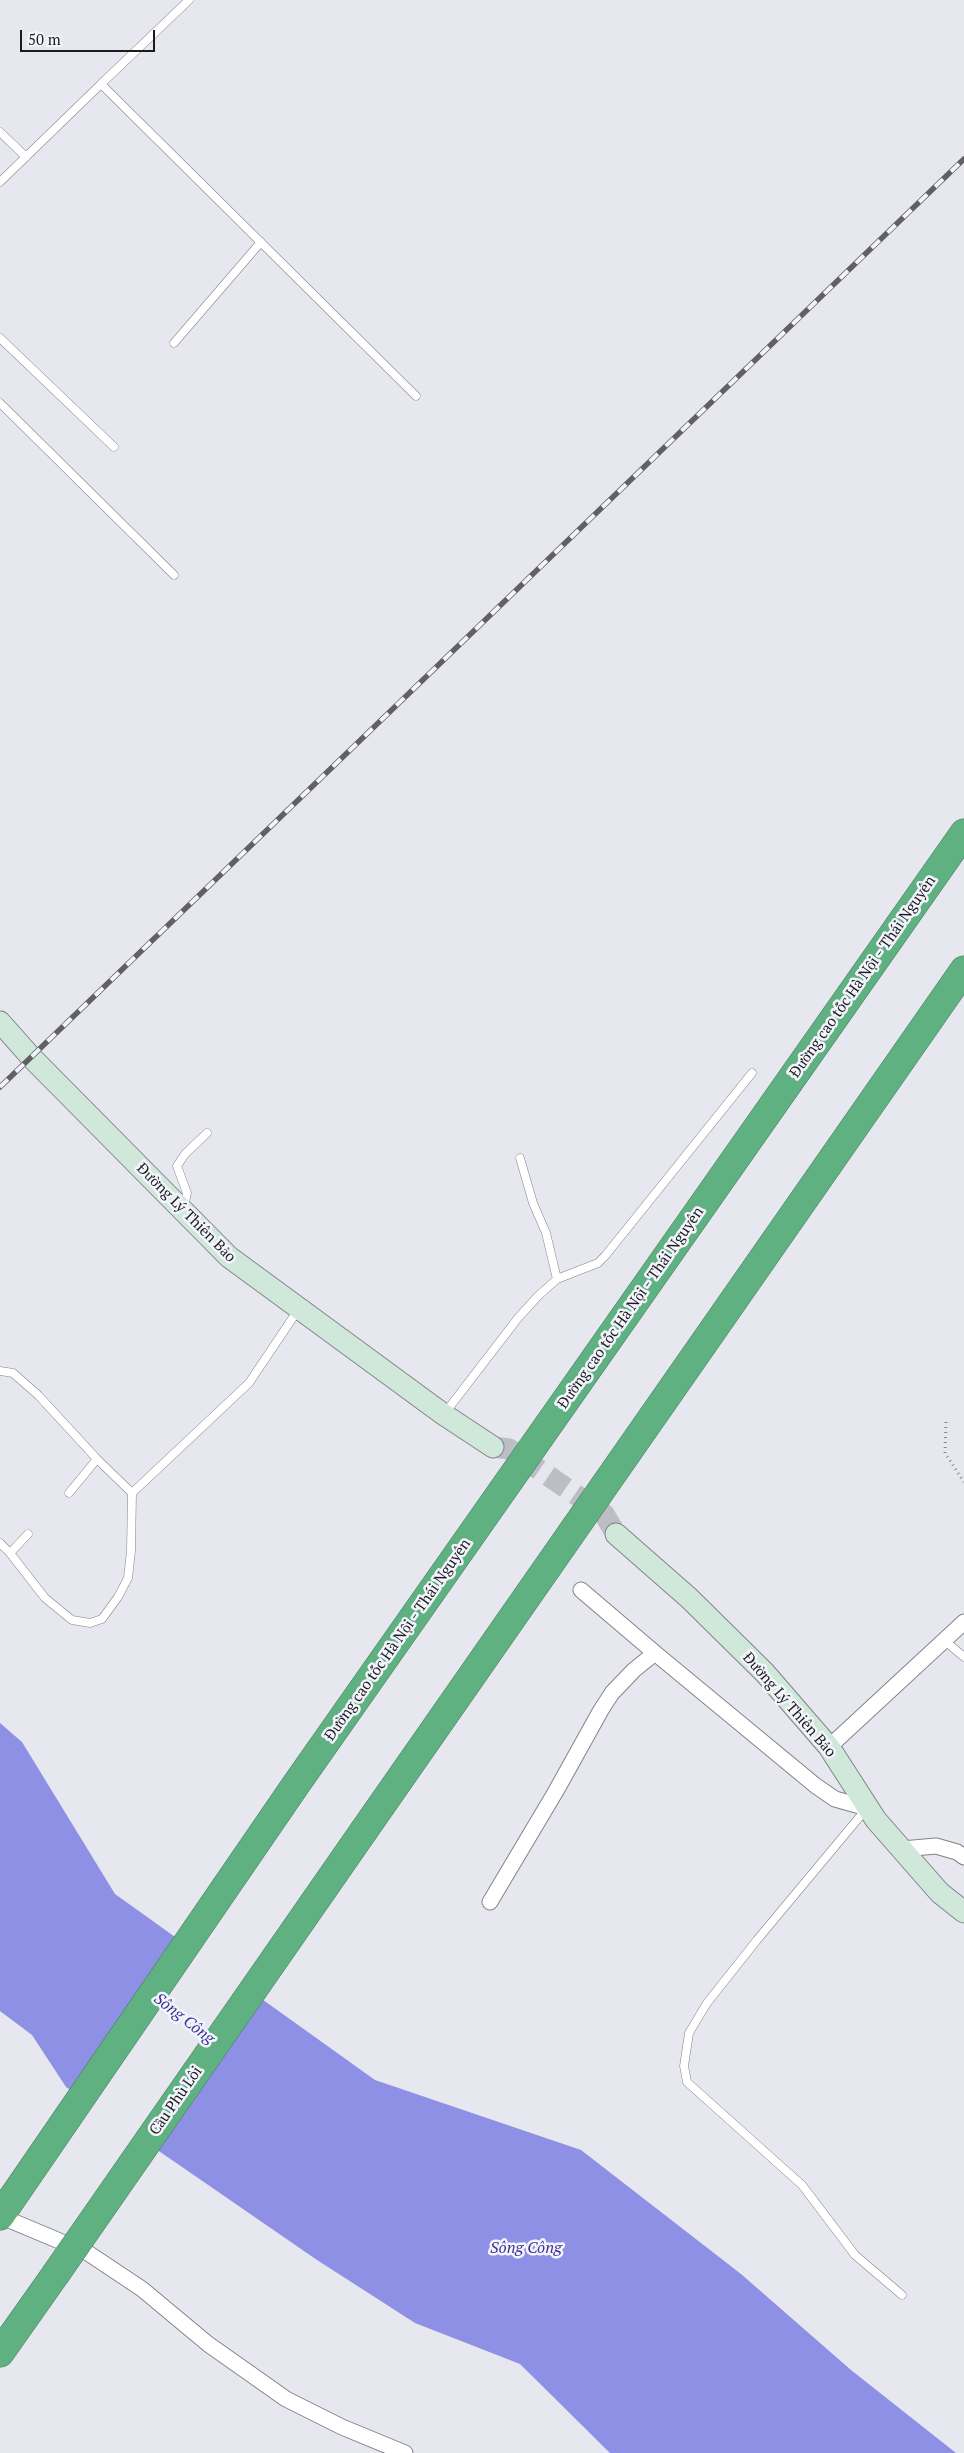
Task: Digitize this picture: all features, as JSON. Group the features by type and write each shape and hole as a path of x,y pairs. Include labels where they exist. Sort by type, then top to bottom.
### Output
{"highway":[{"name":"Đường cao tốc Hà Nội - Thái Nguyên","path":"0,2216 298,1783 964,834"},
{"name":"Cầu Phù Lôi","path":"0,2353 964,970"}],"main road":[{"name":"Đường Lý Thiên Bảo","path":"0,1022 31,1057 228,1257 443,1414 493,1447"},
{"name":"Đường Lý Thiên Bảo","path":"616,1534 689,1598 765,1673 829,1747 867,1808 940,1893 964,1912"}],"street":[{"path":"581,1590 816,1786 835,1799 867,1808"},
{"path":"829,1747 964,1622"},
{"path":"490,1902 556,1791 600,1710 612,1693 634,1670 655,1653"},
{"path":"902,1849 936,1846 957,1852 964,1857"},
{"path":"0,2216 88,2253 142,2289 208,2344 286,2399 342,2427 405,2453"}],"lane":[{"path":"0,182 189,0"},
{"path":"101,84 416,396"},
{"path":"0,132 26,157"},
{"path":"174,343 261,242"},
{"path":"0,338 114,446"},
{"path":"0,403 174,576"},
{"path":"443,1414 518,1318 557,1279 598,1263 606,1256 752,1073"},
{"path":"183,1211 187,1193 177,1166 185,1154 207,1133"},
{"path":"520,1158 533,1203 546,1233 557,1279"},
{"path":"0,1543 45,1598 72,1620 90,1623 102,1619 118,1597 128,1578 131,1551 132,1493 249,1383 299,1309"},
{"path":"0,1371 13,1373 38,1395 97,1459 132,1493"},
{"path":"69,1493 97,1459"},
{"path":"10,1553 28,1534"},
{"path":"945,1641 964,1657"},
{"path":"867,1808 756,1940 707,2003 690,2033 684,2066 687,2082 802,2185 855,2255 902,2295"}],"path":[{"path":"946,1422 945,1453 964,1482"}],"water":[{"name":"Sông Công","path":"0,1723 22,1742 115,1894 375,2080 581,2150 741,2274 851,2370 956,2453 610,2453 520,2364 415,2323 317,2260 66,2087 32,2035 0,2011"}],"pier":[{"path":"188,1943 253,1990 145,2144 80,2099"}],"tunnel":[{"path":"493,1447 509,1449 604,1514 616,1534"}],"railway":[{"path":"0,1087 964,159"}]}
